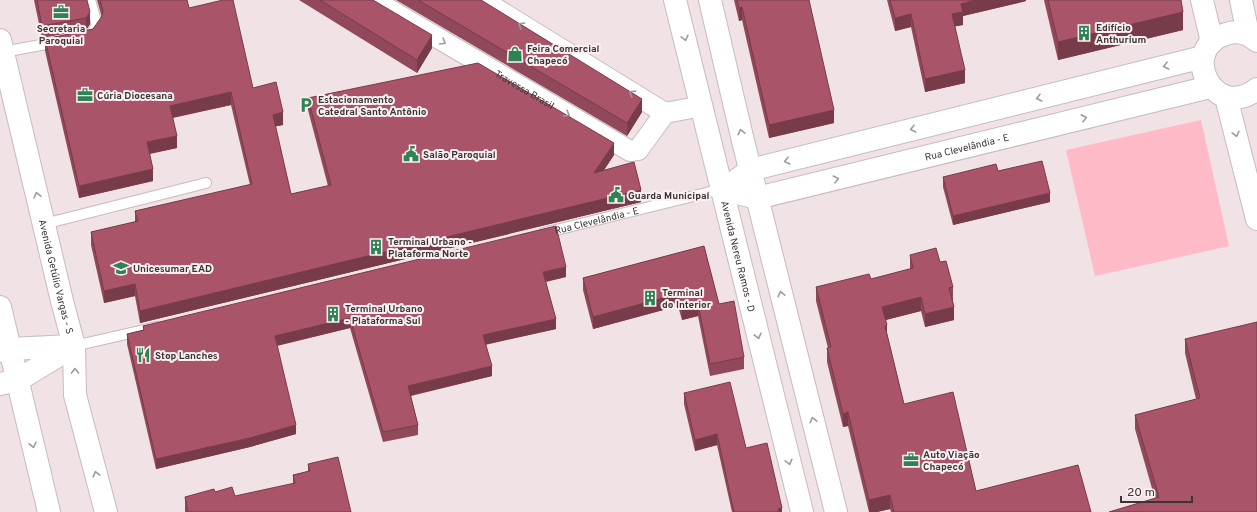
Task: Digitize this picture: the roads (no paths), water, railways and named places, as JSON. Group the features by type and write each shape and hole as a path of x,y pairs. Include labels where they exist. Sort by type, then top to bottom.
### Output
{"street":[{"name":"Travessa Brasil","path":"373,0 630,151 638,150 665,113"},
{"path":"482,0 665,113 702,106"},
{"name":"Avenida Nereu Ramos - D","path":"675,0 802,512"},
{"path":"710,0 750,170 836,512"},
{"path":"1202,0 1208,49 1203,73 1206,80 1218,92 1257,219"},
{"path":"1241,0 1253,38"},
{"name":"Rua Clevelândia - E","path":"722,190 750,170 1208,49 1219,36 1227,33 1235,32 1253,38"},
{"name":"Avenida Getúlio Vargas - S","path":"2,46 74,346 75,396 106,512"},
{"name":"Rua Clevelândia - E","path":"722,190 757,198 1218,92 1243,97 1251,94 1257,89"},
{"path":"0,307 9,382 49,512"},
{"path":"5,350 74,346"},
{"path":"9,382 74,346"}],"lane":[{"path":"82,37 90,36 97,26 90,0"},
{"path":"2,46 68,40"},
{"path":"44,224 206,183"},
{"name":"Rua Clevelândia - E","path":"532,236 722,190"},
{"path":"74,346 170,323"}],"place":[{"name":"Secretaria Paroquial","path":"61,12"},
{"name":"Edifício Anthurium","path":"1084,33"},
{"name":"Feira Comercial Chapecó","path":"515,54"},
{"name":"Cúria Diocesana","path":"85,95"},
{"name":"Estacionamento Catedral Santo Antônio","path":"306,105"},
{"name":"Salão Paroquial","path":"411,154"},
{"name":"Guarda Municipal","path":"616,195"},
{"name":"Terminal Urbano - Plataforma Norte","path":"376,247"},
{"name":"Unicesumar EAD","path":"121,268"},
{"name":"Terminal do Interior","path":"650,298"},
{"name":"Terminal Urbano - Plataforma Sul","path":"333,314"},
{"name":"Stop Lanches","path":"143,355"},
{"name":"Auto Viação Chapecó","path":"911,460"}]}
